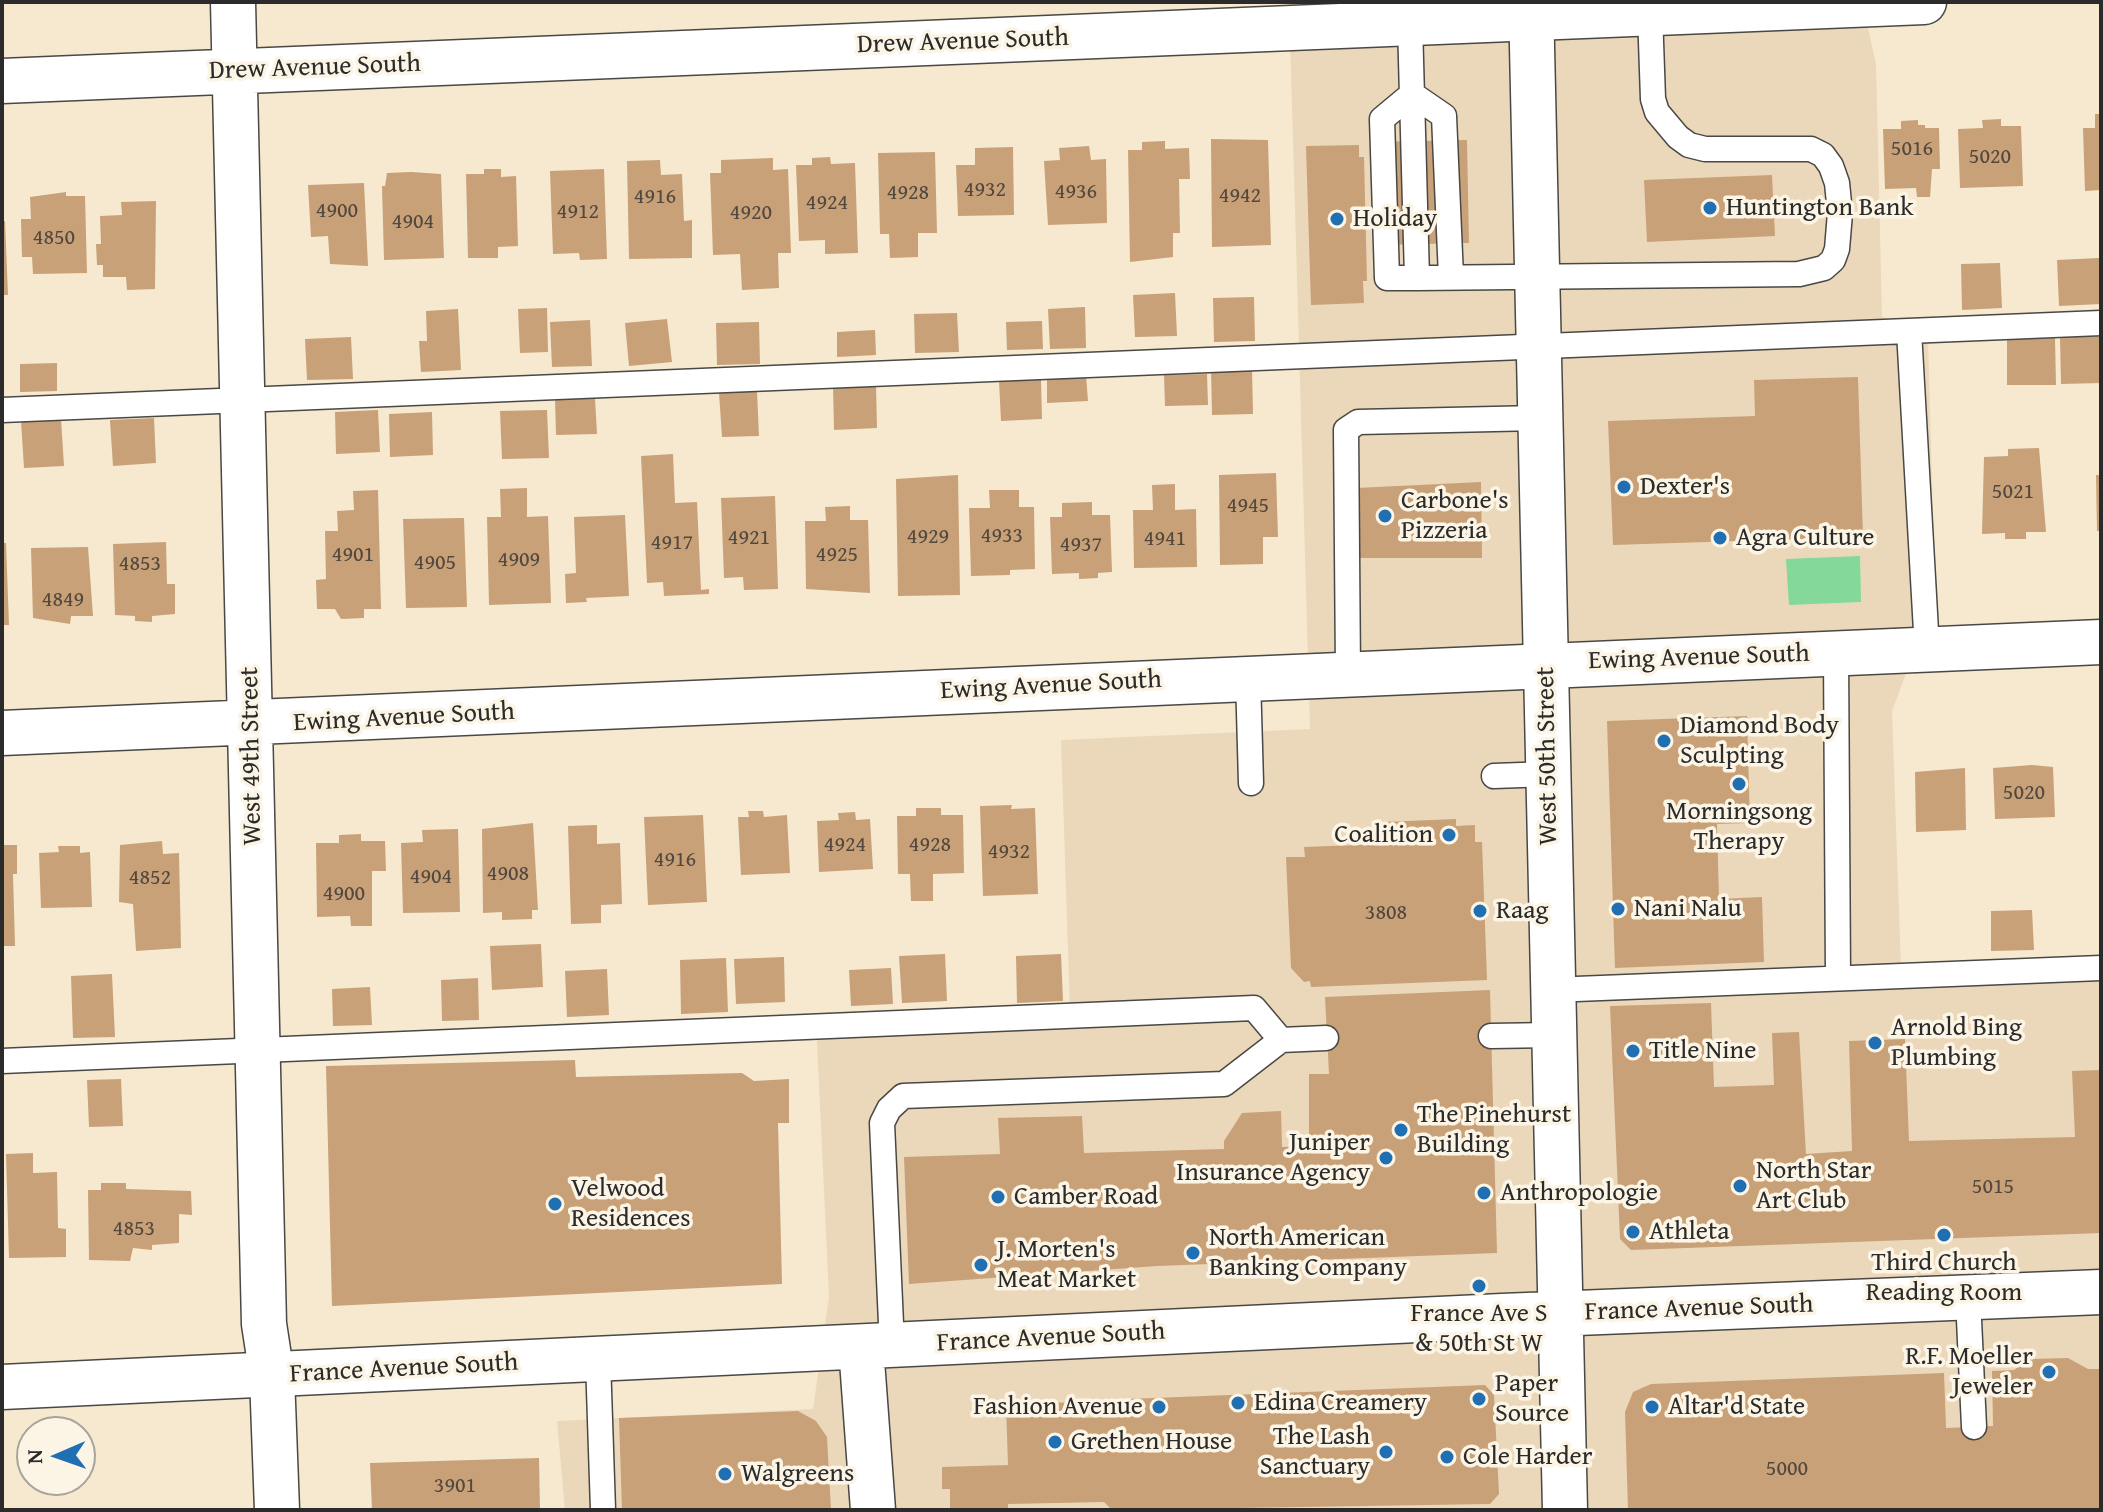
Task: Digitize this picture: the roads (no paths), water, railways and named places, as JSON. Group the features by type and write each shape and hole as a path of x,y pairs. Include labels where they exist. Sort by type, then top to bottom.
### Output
{"street":[{"name":"West 49th Street","path":"233,2 245,399 264,1324 272,1376 277,1510"},
{"name":"Drew Avenue South","path":"2,81 1531,10 1924,2"},
{"name":"West 50th Street","path":"1531,10 1565,1510"},
{"name":"Ewing Avenue South","path":"2,733 252,725 1248,677 2101,642"},
{"name":"France Avenue South","path":"2,1387 2101,1292"},
{"path":"873,1510 876,1346"}],"lane":[{"path":"1427,16 1412,94 1417,278 1799,274 1824,268 1833,260 1840,213 1837,183 1823,155 1811,149 1705,149 1689,145 1657,112 1653,99 1677,9"},
{"path":"1412,94 1444,116 1451,277"},
{"path":"2,410 2101,323"},
{"path":"1909,331 1927,649"},
{"path":"1348,673 1346,430 1358,422 1539,418"},
{"path":"1836,653 1838,978"},
{"path":"1248,677 1251,783"},
{"path":"1494,776 1549,774"},
{"path":"1551,990 2101,968"},
{"path":"2,1061 1254,1008 1281,1040"},
{"path":"1491,1036 1552,1035"},
{"path":"876,1346 882,1123 889,1109 903,1096 1224,1084 1281,1040 1326,1038"},
{"path":"1968,1298 1974,1427"},
{"path":"598,1360 603,1510"}],"place":[{"name":"Huntington Bank","path":"1710,208"},
{"name":"Holiday","path":"1337,219"},
{"name":"Dexter's","path":"1624,487"},
{"name":"Carbone's Pizzeria","path":"1385,516"},
{"name":"Agra Culture","path":"1720,538"},
{"name":"Diamond Body Sculpting","path":"1664,741"},
{"name":"Morningsong Therapy","path":"1739,784"},
{"name":"Coalition","path":"1449,835"},
{"name":"Nani Nalu","path":"1618,909"},
{"name":"Raag","path":"1480,911"},
{"name":"Arnold Bing Plumbing","path":"1875,1043"},
{"name":"Title Nine","path":"1633,1051"},
{"name":"The Pinehurst Building","path":"1401,1130"},
{"name":"Juniper Insurance Agency","path":"1386,1158"},
{"name":"North Star Art Club","path":"1740,1186"},
{"name":"Anthropologie","path":"1484,1193"},
{"name":"Camber Road","path":"998,1197"},
{"name":"Velwood Residences","path":"555,1204"},
{"name":"Athleta","path":"1633,1232"},
{"name":"Third Church Reading Room","path":"1944,1235"},
{"name":"North American Banking Company","path":"1193,1253"},
{"name":"J. Morten's Meat Market","path":"981,1265"},
{"name":"France Ave S & 50th St W","path":"1479,1286"},
{"name":"R.F. Moeller Jeweler","path":"2049,1372"},
{"name":"Paper Source","path":"1479,1399"},
{"name":"Edina Creamery","path":"1238,1403"},
{"name":"Fashion Avenue","path":"1159,1407"},
{"name":"Altar'd State","path":"1652,1407"},
{"name":"Grethen House","path":"1055,1442"},
{"name":"The Lash Sanctuary","path":"1386,1452"},
{"name":"Cole Harder","path":"1447,1457"},
{"name":"Walgreens","path":"725,1474"}]}
